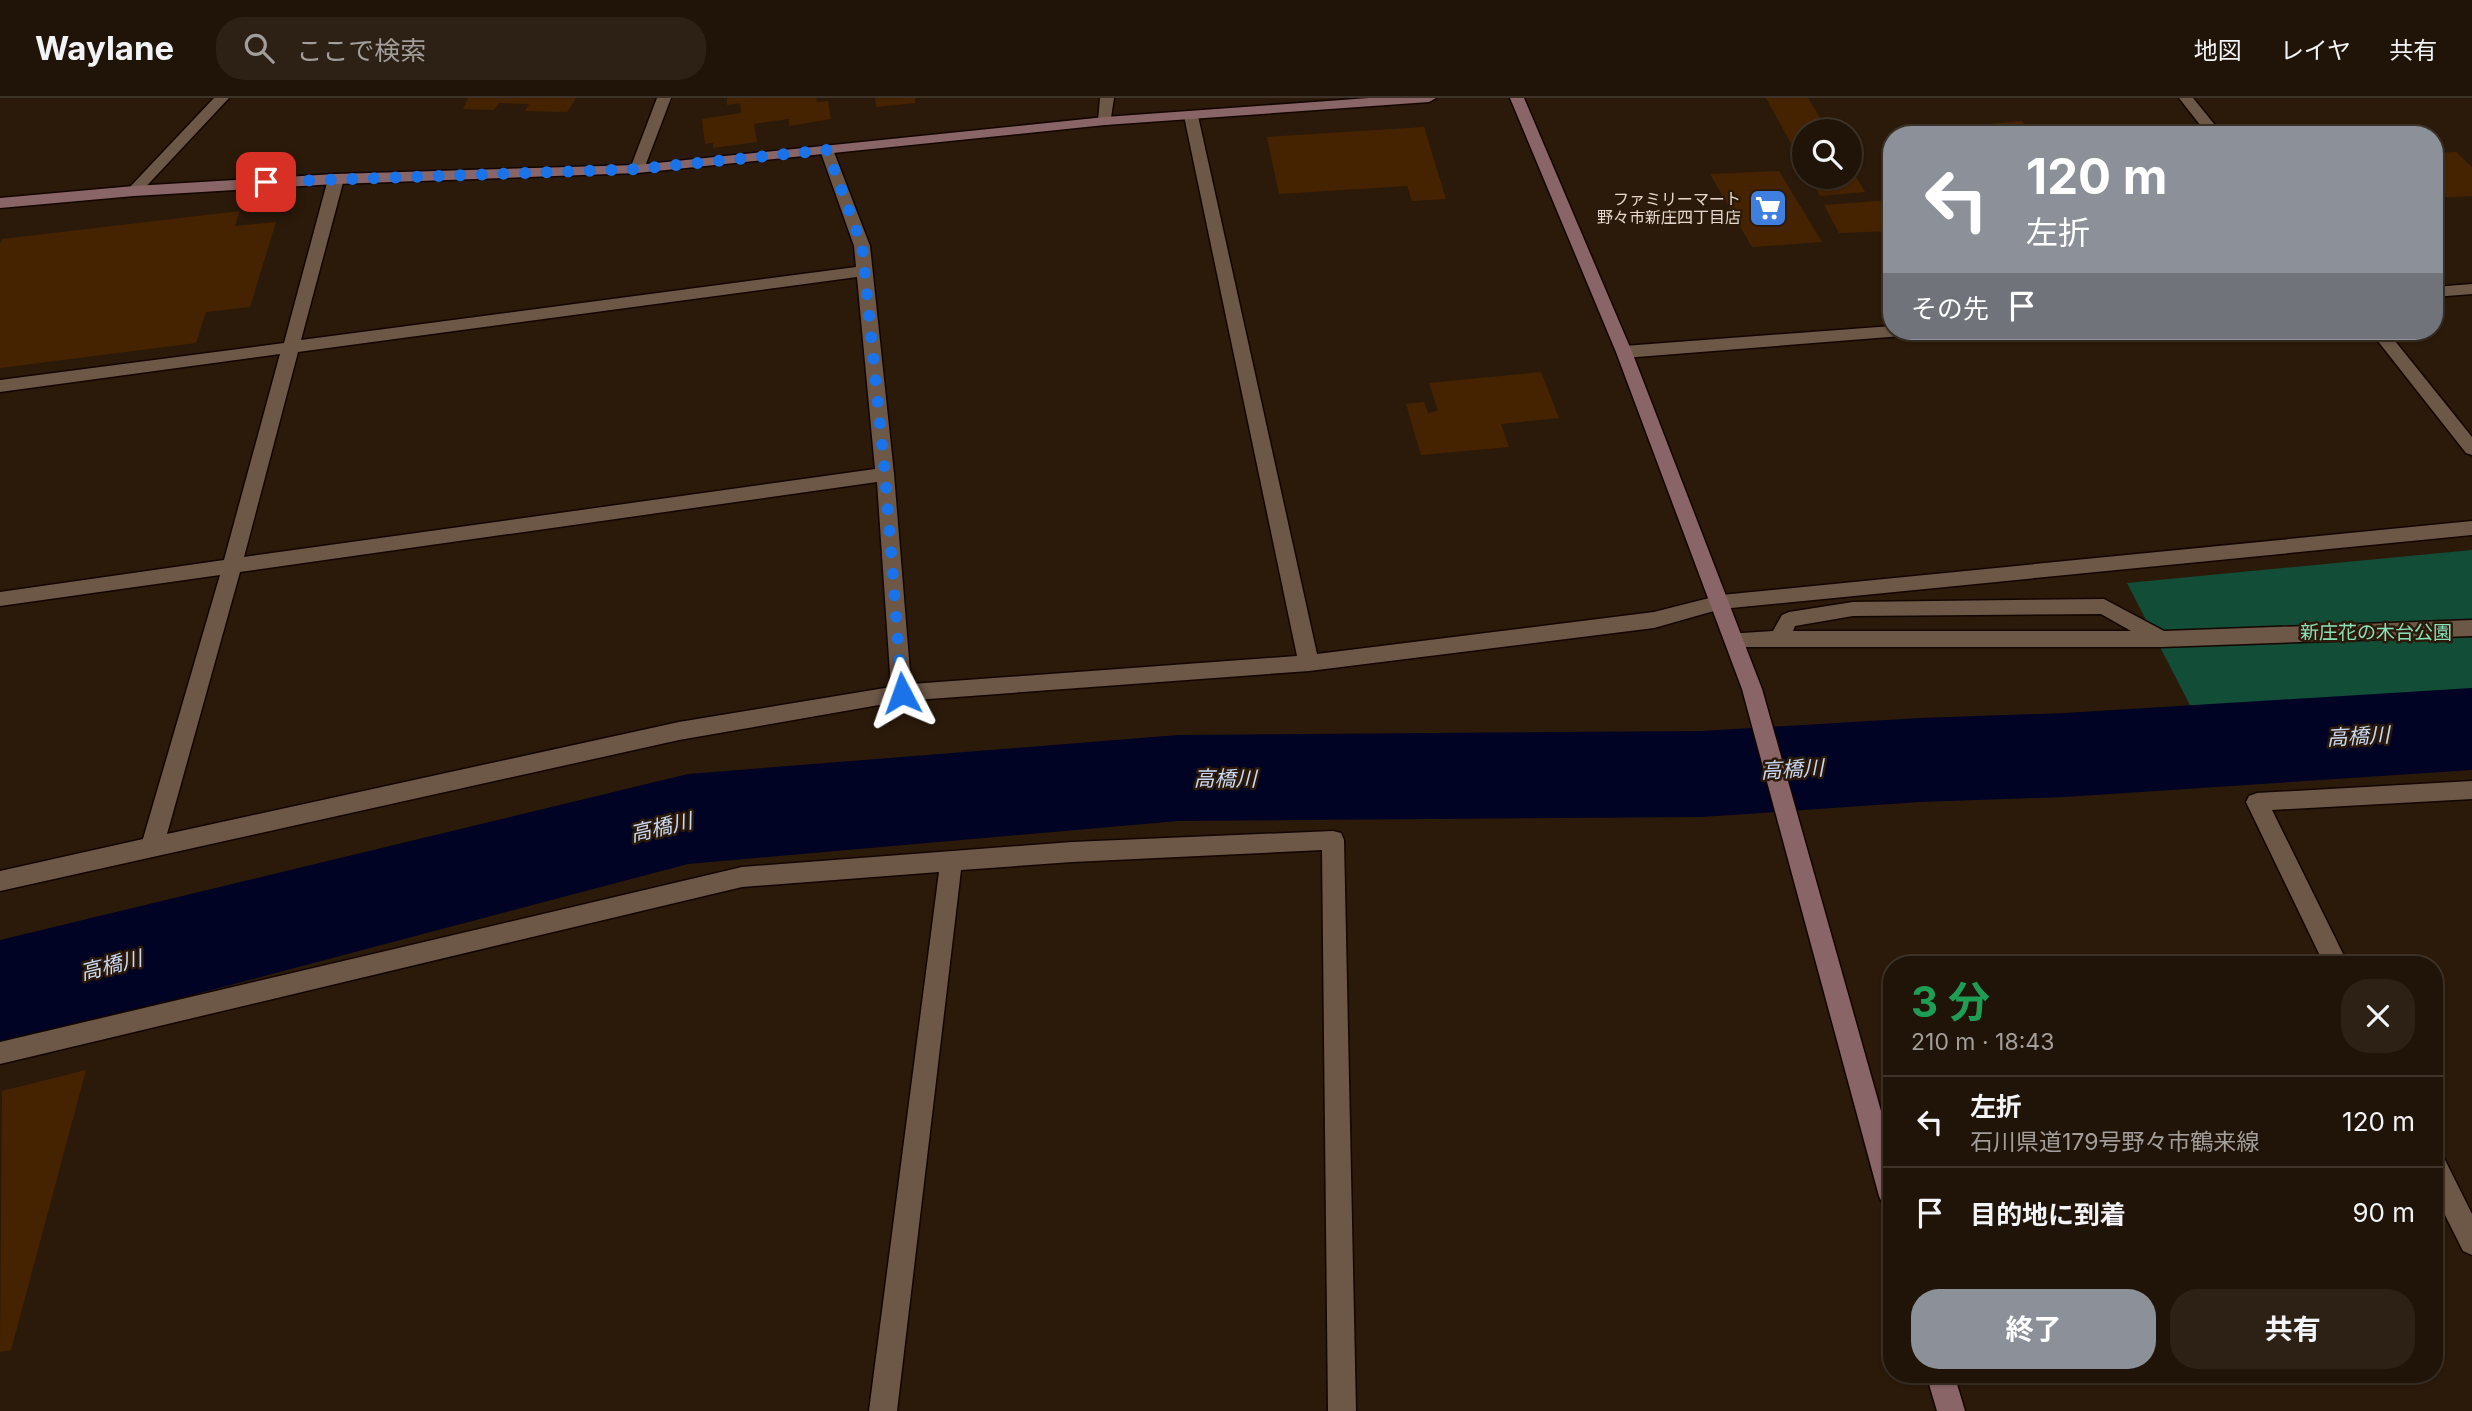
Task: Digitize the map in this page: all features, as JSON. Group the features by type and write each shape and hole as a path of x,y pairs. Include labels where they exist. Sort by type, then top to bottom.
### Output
{"main road":[{"path":"0,203 336,178 637,169 1105,121 1429,98"},
{"path":"1517,98 1624,352 1752,689 1883,1163"},
{"path":"1943,1383 1951,1411"}],"street":[{"path":"134,191 222,98"},
{"path":"637,169 664,98"},
{"path":"1105,121 1107,98"},
{"path":"2186,98 2209,126"},
{"path":"1191,116 1308,663"},
{"path":"827,150 862,246 885,474 902,693"},
{"path":"152,847 232,566 336,178"},
{"path":"0,386 865,271"},
{"path":"2443,291 2472,289"},
{"path":"1624,352 1883,332"},
{"path":"2385,340 2472,449"},
{"path":"0,599 885,474"},
{"path":"0,881 679,731 902,693 1308,663 1654,620 1721,602 2472,528"},
{"path":"1779,639 1789,620 1853,609 2104,606 2161,639"},
{"path":"1734,639 2161,639 2472,628"},
{"path":"2332,956 2257,802 2472,790"},
{"path":"0,1053 742,877 951,860 1333,840 1342,1411"},
{"path":"883,1411 951,860"},
{"path":"2443,1183 2472,1242"}],"green space":[{"name":"新庄花の木台公園","path":"2472,550 2472,700 2193,711 2127,583"}],"building":[{"path":"468,98 576,98 567,112 525,111 529,104 499,103 494,110 463,109"},
{"path":"727,98 816,98 817,102 828,101 831,119 789,126 789,119 754,124 757,142 713,148 713,143 705,144 702,119 741,113 740,103 727,105"},
{"path":"875,98 915,98 915,103 876,107"},
{"path":"1766,98 1808,98 1821,119 1792,119 1792,145"},
{"path":"2022,121 2026,126 1970,126"},
{"path":"1424,127 1446,199 1412,201 1407,186 1279,194 1267,137"},
{"path":"2456,152 2472,167 2472,196 2443,198 2443,153"},
{"path":"1779,171 1822,242 1752,247 1710,174"},
{"path":"1862,187 1865,192 1820,196 1816,189"},
{"path":"1883,201 1883,231 1839,233 1824,205"},
{"path":"240,211 235,226 276,222 250,307 206,312 196,343 0,368 2,239"},
{"path":"1541,372 1559,418 1501,424 1509,447 1421,455 1406,404 1424,402 1428,413 1438,411 1429,383"},
{"path":"86,1070 11,1350 0,1352 2,1091"}],"waterway":[{"name":"高橋川","path":"0,993 688,819 1178,778 1702,774 1920,760 2065,755 2472,729"}],"place":[{"name":"ファミリーマート 野々市新庄四丁目店","path":"1768,208"}],"route":[{"path":"266,182 637,169 827,150 862,246 885,474 902,693"}]}
